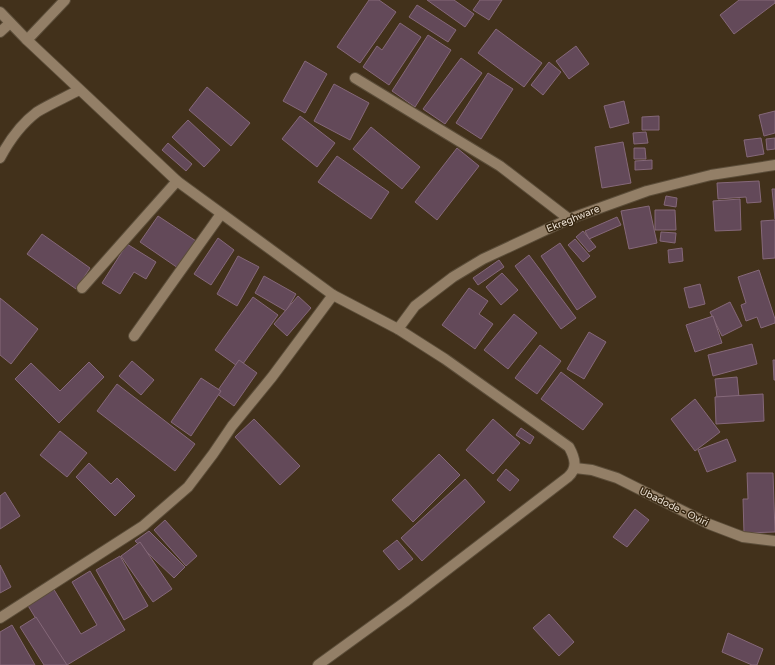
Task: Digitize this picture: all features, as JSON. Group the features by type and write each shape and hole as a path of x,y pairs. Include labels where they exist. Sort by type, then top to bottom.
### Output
{"street":[{"path":"27,40 65,0"},
{"path":"0,12 79,90 176,181 333,295 398,329 445,359 569,448 575,461 573,473 405,602 320,664"},
{"path":"0,32 10,23"},
{"path":"355,78 500,166 569,219"},
{"path":"0,158 13,137 38,112 79,90"},
{"name":"Ekreghware","path":"398,329 415,306 453,277 483,259 569,219 647,191 711,175 775,165"},
{"path":"82,288 176,181"},
{"path":"134,336 221,214"},
{"path":"0,618 143,526 188,487 214,454 232,426 272,377 333,295"},
{"name":"Ubadode - Oviri","path":"575,468 592,470 617,478 710,524 743,538 775,541"}],"building":[{"path":"369,0 379,0 396,12 360,63 337,47"},
{"path":"427,0 454,0 474,14 465,27"},
{"path":"480,0 502,0 489,20 473,10"},
{"path":"739,0 775,0 775,3 734,34 720,15"},
{"path":"417,5 456,30 448,42 409,17"},
{"path":"400,23 421,37 389,85 363,67 377,46 382,50"},
{"path":"496,29 542,63 524,87 478,53"},
{"path":"428,35 451,50 415,107 392,91"},
{"path":"576,46 589,64 569,79 556,61"},
{"path":"461,58 482,73 445,124 423,109"},
{"path":"305,61 327,74 305,113 283,101"},
{"path":"549,62 561,72 543,95 531,85"},
{"path":"488,73 513,89 481,139 456,123"},
{"path":"334,84 369,103 350,140 314,121"},
{"path":"207,87 250,123 231,146 189,110"},
{"path":"624,101 629,123 610,128 604,106"},
{"path":"775,111 775,133 764,136 759,115"},
{"path":"300,116 335,143 317,167 282,139"},
{"path":"659,116 659,130 642,130 642,117"},
{"path":"188,120 220,150 204,167 172,137"},
{"path":"371,127 420,167 402,189 353,149"},
{"path":"646,132 648,143 634,144 633,133"},
{"path":"761,138 764,154 747,157 744,140"},
{"path":"775,138 775,149 767,150 766,139"},
{"path":"623,142 631,183 602,188 595,147"},
{"path":"168,143 192,164 186,171 162,150"},
{"path":"457,148 479,166 437,220 415,202"},
{"path":"634,148 645,148 646,159 634,159"},
{"path":"337,156 389,192 371,219 318,182"},
{"path":"652,160 652,169 635,170 635,161"},
{"path":"759,181 761,202 747,203 746,197 718,199 717,183"},
{"path":"772,189 775,189 775,219"},
{"path":"666,196 677,198 676,207 664,205"},
{"path":"740,199 741,230 715,231 713,201"},
{"path":"649,206 657,243 629,249 621,211"},
{"path":"655,210 675,210 676,230 655,230"},
{"path":"158,216 196,241 178,268 140,242"},
{"path":"617,217 621,225 589,239 585,231"},
{"path":"775,220 775,258 763,259 761,221"},
{"path":"583,231 596,247 589,252 576,237"},
{"path":"661,232 676,233 675,243 660,241"},
{"path":"42,234 90,268 76,289 27,254"},
{"path":"218,238 234,250 211,285 194,274"},
{"path":"575,239 590,256 583,262 568,245"},
{"path":"560,243 596,297 577,310 541,256"},
{"path":"127,244 156,262 146,279 134,272 120,294 102,283"},
{"path":"682,248 683,261 669,263 668,250"},
{"path":"529,255 576,318 561,329 515,266"},
{"path":"238,256 259,267 237,306 217,294"},
{"path":"499,260 504,267 478,285 473,278"},
{"path":"759,270 775,319 775,323 761,328 757,317 746,321 741,305 746,303 738,277"},
{"path":"502,273 518,290 501,305 486,287"},
{"path":"264,276 296,294 286,311 255,293"},
{"path":"700,284 705,304 689,308 684,288"},
{"path":"469,288 488,301 479,314 493,324 475,349 442,325"},
{"path":"298,296 311,308 287,336 274,324"},
{"path":"253,297 278,315 240,368 215,350"},
{"path":"0,298 38,329 11,364 0,355"},
{"path":"730,302 742,326 722,336 710,312"},
{"path":"514,314 537,333 508,369 484,350"},
{"path":"713,316 722,343 695,352 686,325"},
{"path":"589,332 606,342 584,379 567,369"},
{"path":"752,344 757,364 713,376 708,355"},
{"path":"540,345 561,361 537,394 515,378"},
{"path":"239,360 257,373 234,406 216,393"},
{"path":"773,360 775,360 775,380 774,380"},
{"path":"132,361 154,380 141,395 119,376"},
{"path":"89,362 104,377 59,423 15,379 31,363 60,391"},
{"path":"561,372 603,404 583,430 541,399"},
{"path":"737,377 739,397 717,398 715,379"},
{"path":"201,378 221,391 191,436 171,422"},
{"path":"117,384 195,444 175,471 97,411"},
{"path":"763,394 764,421 716,424 715,397"},
{"path":"695,399 720,432 695,451 671,419"},
{"path":"254,419 300,466 280,485 235,437"},
{"path":"493,419 520,443 493,474 466,450"},
{"path":"521,428 534,437 530,444 516,435"},
{"path":"60,431 87,453 67,477 40,455"},
{"path":"727,439 736,461 707,472 698,450"},
{"path":"439,454 460,475 413,522 392,500"},
{"path":"89,463 111,484 117,478 135,496 115,516 76,477"},
{"path":"506,469 519,480 510,491 497,480"},
{"path":"747,473 773,473 775,532 744,533 743,499 748,499"},
{"path":"465,479 485,502 422,561 401,538"},
{"path":"5,492 20,516 0,529 0,496"},
{"path":"635,509 649,520 627,547 613,537"},
{"path":"165,520 197,556 186,566 154,530"},
{"path":"149,531 185,567 174,578 135,541"},
{"path":"397,540 413,559 399,570 383,551"},
{"path":"140,542 172,589 153,602 121,556"},
{"path":"120,556 148,606 124,620 96,570"},
{"path":"0,565 11,587 0,593"},
{"path":"90,571 125,630 67,665 64,665 27,604 53,588 81,634 97,625 72,582"},
{"path":"549,614 574,642 559,656 533,628"},
{"path":"36,617 67,665 44,665 20,627"},
{"path":"12,625 35,665 0,665 0,632"},
{"path":"728,633 763,649 757,665 752,665 722,652"}]}
